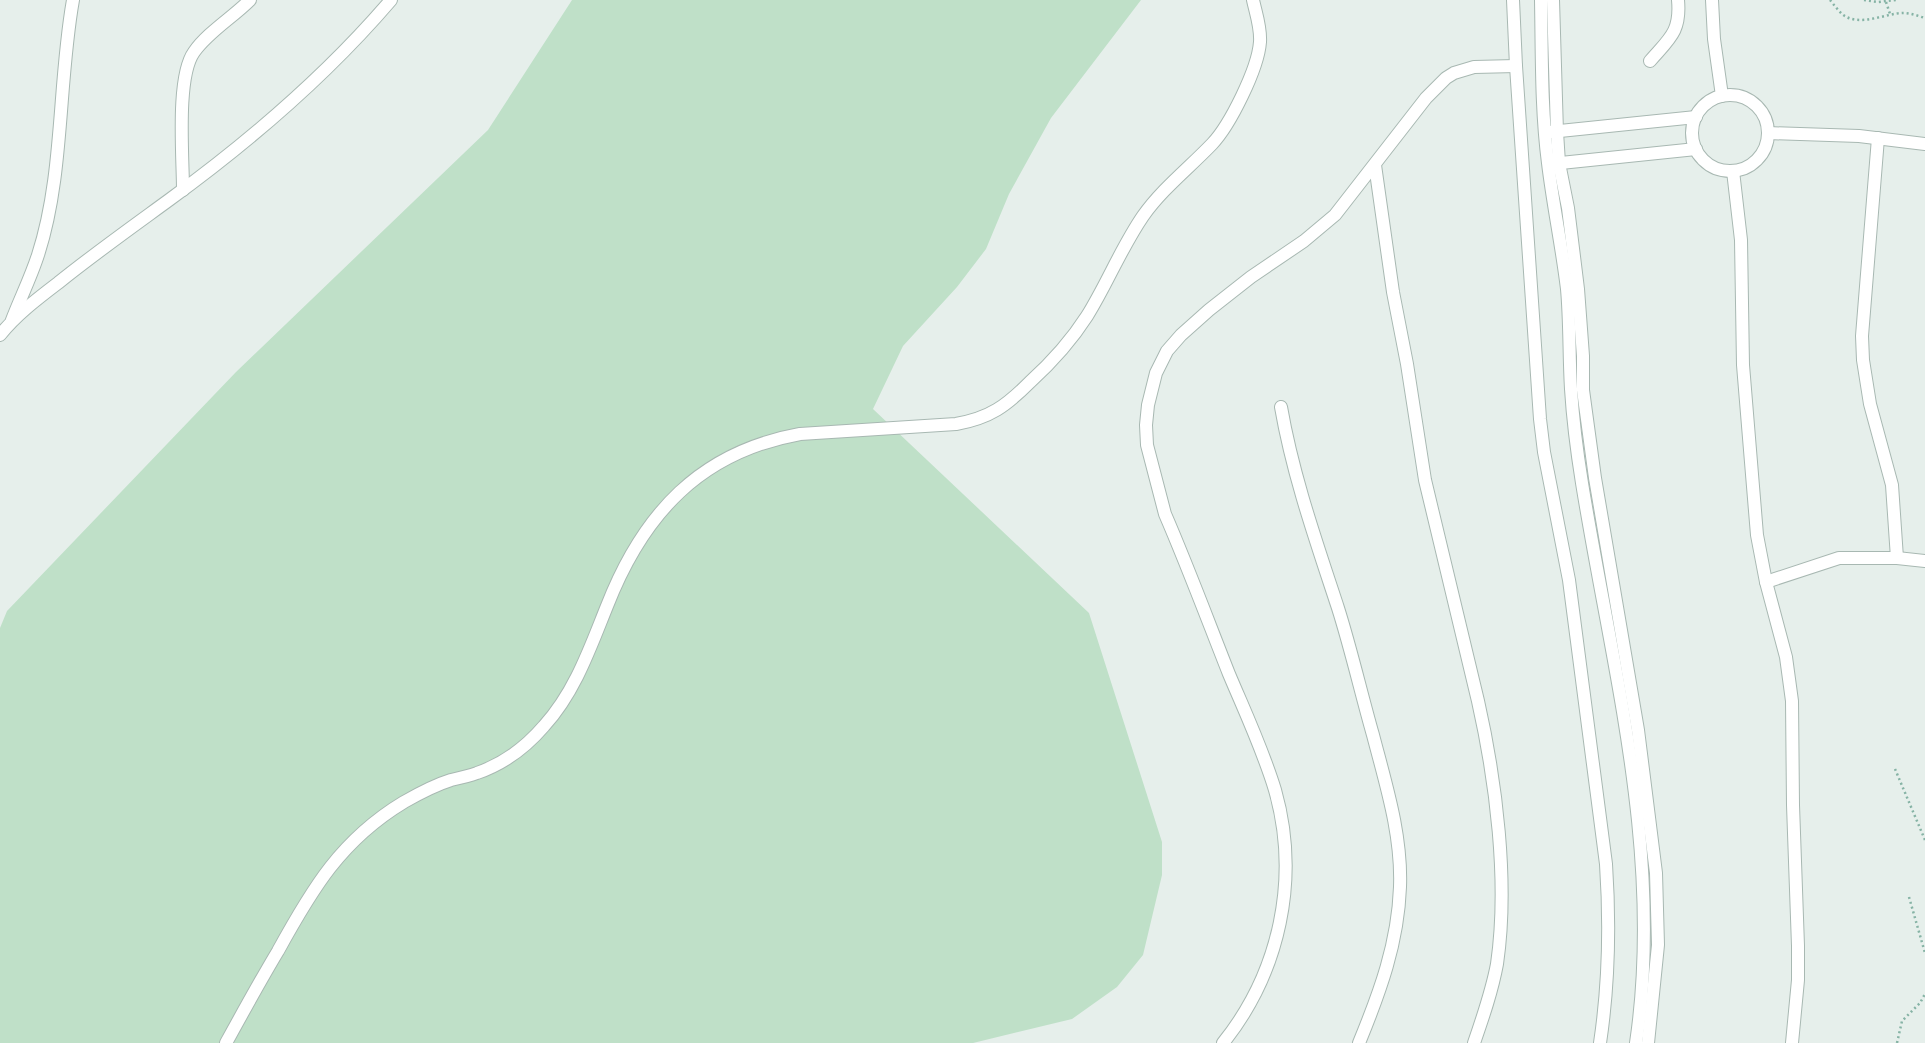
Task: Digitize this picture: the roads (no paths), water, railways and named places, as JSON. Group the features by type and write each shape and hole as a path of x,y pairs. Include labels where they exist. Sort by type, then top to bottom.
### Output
{"street":[{"path":"0,336 11,321 38,255 50,200 58,145 66,50 73,0"},
{"path":"182,190 182,91 187,65 201,42 234,16 250,0"},
{"path":"11,321 76,268 248,139 333,63 391,0"},
{"path":"226,1043 311,892 329,867 346,848 383,816 404,802 449,780 475,774 500,763 522,748 544,726 572,688 590,650 618,579 632,552 663,509 695,479 734,454 777,438 800,434 956,424 972,421 987,416 1014,399 1045,369 1074,334 1087,315 1116,259 1151,205 1212,144 1227,124 1258,55 1259,28 1253,0"},
{"path":"1513,0 1516,66 1540,419 1569,580 1606,864 1608,900 1608,965 1605,1007 1600,1043"},
{"path":"1541,0 1551,132 1567,291 1571,388 1578,453 1615,665 1636,802 1644,874 1645,947 1636,1043"},
{"path":"1551,132 1552,0"},
{"path":"1650,61 1675,31 1679,15 1678,0"},
{"path":"1712,0 1714,39 1722,96"},
{"path":"1222,1043 1241,1018 1257,992 1277,940 1285,889 1285,839 1279,807 1266,765 1166,514 1147,445 1146,425 1148,404 1156,373 1167,351 1174,342 1230,293 1304,241 1335,215 1426,98 1446,78 1454,73 1474,67 1516,66"},
{"path":"1722,96 1738,96 1754,104 1764,117 1768,133 1764,149 1755,162 1733,171 1711,166 1700,156 1696,149 1692,133 1696,117 1706,104 1722,96"},
{"path":"1551,132 1696,117"},
{"path":"1768,133 1878,138 1925,144"},
{"path":"1878,138 1863,312 1862,342 1865,378 1870,404 1892,484 1897,558"},
{"path":"1554,164 1696,149"},
{"path":"1554,164 1574,248 1582,323 1583,390 1613,590 1627,659 1648,801 1656,873 1658,945 1648,1043"},
{"path":"1375,165 1393,292 1410,378 1426,480 1434,522 1478,701 1492,782 1500,873 1500,936 1497,965 1490,994 1474,1043"},
{"path":"1733,171 1743,262 1742,336 1757,535 1766,582 1786,657 1793,716 1793,805 1798,946 1797,994 1792,1043"},
{"path":"1281,407 1300,493 1348,641 1395,821 1399,853 1400,886 1392,952 1385,976 1359,1043"},
{"path":"1766,582 1839,558 1897,558 1925,561"}]}
